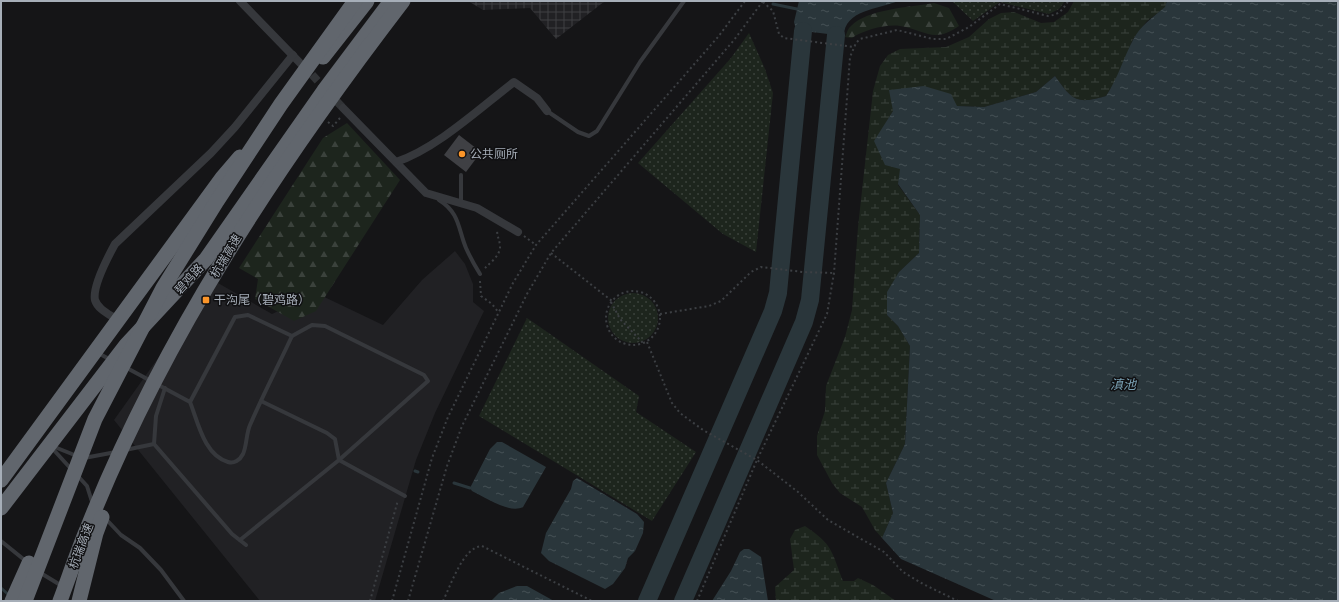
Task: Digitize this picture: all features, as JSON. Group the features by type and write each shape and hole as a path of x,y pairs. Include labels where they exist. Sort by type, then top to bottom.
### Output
{"highway":[{"path":"12,601 95,419 141,328 187,248 281,104 355,1"},
{"path":"1,480 119,321 222,178 310,74 367,1"},
{"name":"碧鸡路","path":"1,508 114,361 206,260 325,89 391,1"},
{"name":"杭瑞高速","path":"73,598 96,533 126,461 158,391 228,252 313,122 403,1"},
{"path":"25,601 95,419"}],"street":[{"path":"240,1 303,66"},
{"path":"119,321 101,308 96,300 95,290 107,257 116,244 211,154 235,128 293,55"},
{"path":"396,162 409,158 439,139 514,82 537,98 547,110"},
{"path":"345,109 426,193 461,202 477,208 518,232"}],"lane":[{"path":"547,110 578,132 589,136 597,131 640,62 684,1"},
{"path":"461,175 461,202"},
{"path":"426,193 444,203 459,222 466,248 480,274"},
{"path":"190,402 235,317 248,315 292,336"},
{"path":"96,352 190,402 205,440 212,451 220,460 230,463 236,462 242,455 249,427 292,336 312,325 325,326 424,375 428,381 340,460 240,540"},
{"path":"165,388 156,416 154,444 232,534 246,545"},
{"path":"261,401 327,433 335,439 340,460 405,496"},
{"path":"50,446 86,459 154,444"},
{"path":"50,446 87,486 91,503 121,535 140,548 161,570 184,601"},
{"path":"1,541 73,598"}],"path":[{"path":"392,601 432,458 448,417 513,283 536,245 718,37 745,1"},
{"path":"408,601 447,466 462,426 527,294 552,253 734,40 763,1 773,11 779,34 789,40 854,47"},
{"path":"697,601 757,460 827,314 834,273 850,56 856,43 865,37 897,30 933,39 946,39 969,27 1000,4 1006,4 1048,16 1054,15 1061,11 1068,1"},
{"path":"331,125 333,126 345,109"},
{"path":"499,313 492,304 481,296 480,274 498,255 500,245 497,237 498,229 518,232 536,245"},
{"path":"552,253 612,302 620,319 643,343"},
{"path":"660,314 709,306 721,301 751,272 761,267 803,272 834,273"},
{"path":"631,291 643,293 653,300 660,314 658,329 647,342 635,345 624,343 610,332 606,315 612,302 624,293 631,291"},
{"path":"647,342 672,403 680,413 704,430 757,460 798,492 828,520 884,552 903,572 958,601"},
{"path":"370,601 399,493"},
{"path":"443,601 459,568 471,550 476,546 482,546 592,601"}],"shaded area":[{"path":"468,1 605,1 556,39 530,8 483,10"},
{"path":"455,251 465,264 473,284 473,302 484,311 435,413 416,460 375,601 260,601 114,420 168,344 218,283 272,314 316,293 383,325 422,280"}],"green space":[{"path":"1065,1 1059,9 1049,14 1000,2 973,21 953,2"},
{"path":"1074,1 1167,1 1166,7 1147,21 1133,39 1118,77 1106,96 1096,99 1081,100 1066,91 1055,76 1036,92 984,107 957,106 893,111 875,141 901,169 898,185 920,215 919,253 899,272 887,315 898,326 910,346 905,444 886,483 893,513 882,538 875,530 862,507 840,493 832,483 817,455 817,436 825,411 826,386 845,337 852,310 858,227 873,91 880,66 888,55 900,49 946,47 969,37 989,19 1001,13 1014,12 1041,23 1054,22 1068,12"},
{"path":"934,3 949,8 959,26 950,31 936,35 900,26 888,26 869,30 852,38 845,37 850,27 858,20 867,16 878,12"},
{"path":"749,33 765,69 773,93 756,252 723,234 638,163 731,58"},
{"path":"347,123 400,180 316,311 294,321 255,299 258,279 239,268 323,138"},
{"path":"628,293 638,293 651,300 658,313 658,323 651,336 638,343 628,343 619,339 612,332 608,323 608,313 612,304 619,297"},
{"path":"527,318 639,396 636,412 696,452 652,521 479,416"},
{"path":"805,526 821,538 830,549 843,581 854,581 858,578 873,585 896,601 776,601 775,587 794,570 790,539 795,530"}],"water":[{"path":"799,1 898,1 856,16 846,27 844,36 796,30 794,22"},
{"name":"滇池","path":"1167,1 1338,1 1338,601 996,601 901,559 882,538 893,513 886,483 905,444 910,346 898,326 887,315 887,292 899,272 919,253 920,215 898,184 900,169 885,165 874,141 893,111 889,90 924,86 951,94 957,106 984,107 1036,92 1055,76 1066,91 1081,100 1096,99 1106,96 1114,82 1129,47 1139,30 1165,7"},
{"path":"497,442 502,442 546,467 523,507 517,509 504,507 472,491 470,488 490,449"},
{"path":"577,478 637,514 644,522 643,533 635,551 628,558 625,568 613,584 605,589 549,561 541,553 546,533 571,489 573,481"},
{"path":"744,549 749,549 761,557 768,601 712,601 731,571 740,552"},
{"path":"517,586 527,586 554,601 491,601 499,593"}],"building":[{"name":"公共厕所","path":"459,135 481,152 466,172 444,155"}],"waterway":[{"path":"773,4 797,9"},
{"path":"647,601 773,311 778,293 803,31"},
{"path":"683,601 804,322 810,300 836,35"},
{"path":"454,483 470,488"},
{"path":"1,588 10,596"}],"tunnel":[{"path":"304,66 343,108"}],"place":[{"name":"公共厕所","path":"462,154"},
{"name":"干沟尾（碧鸡路）","path":"206,300"}]}
